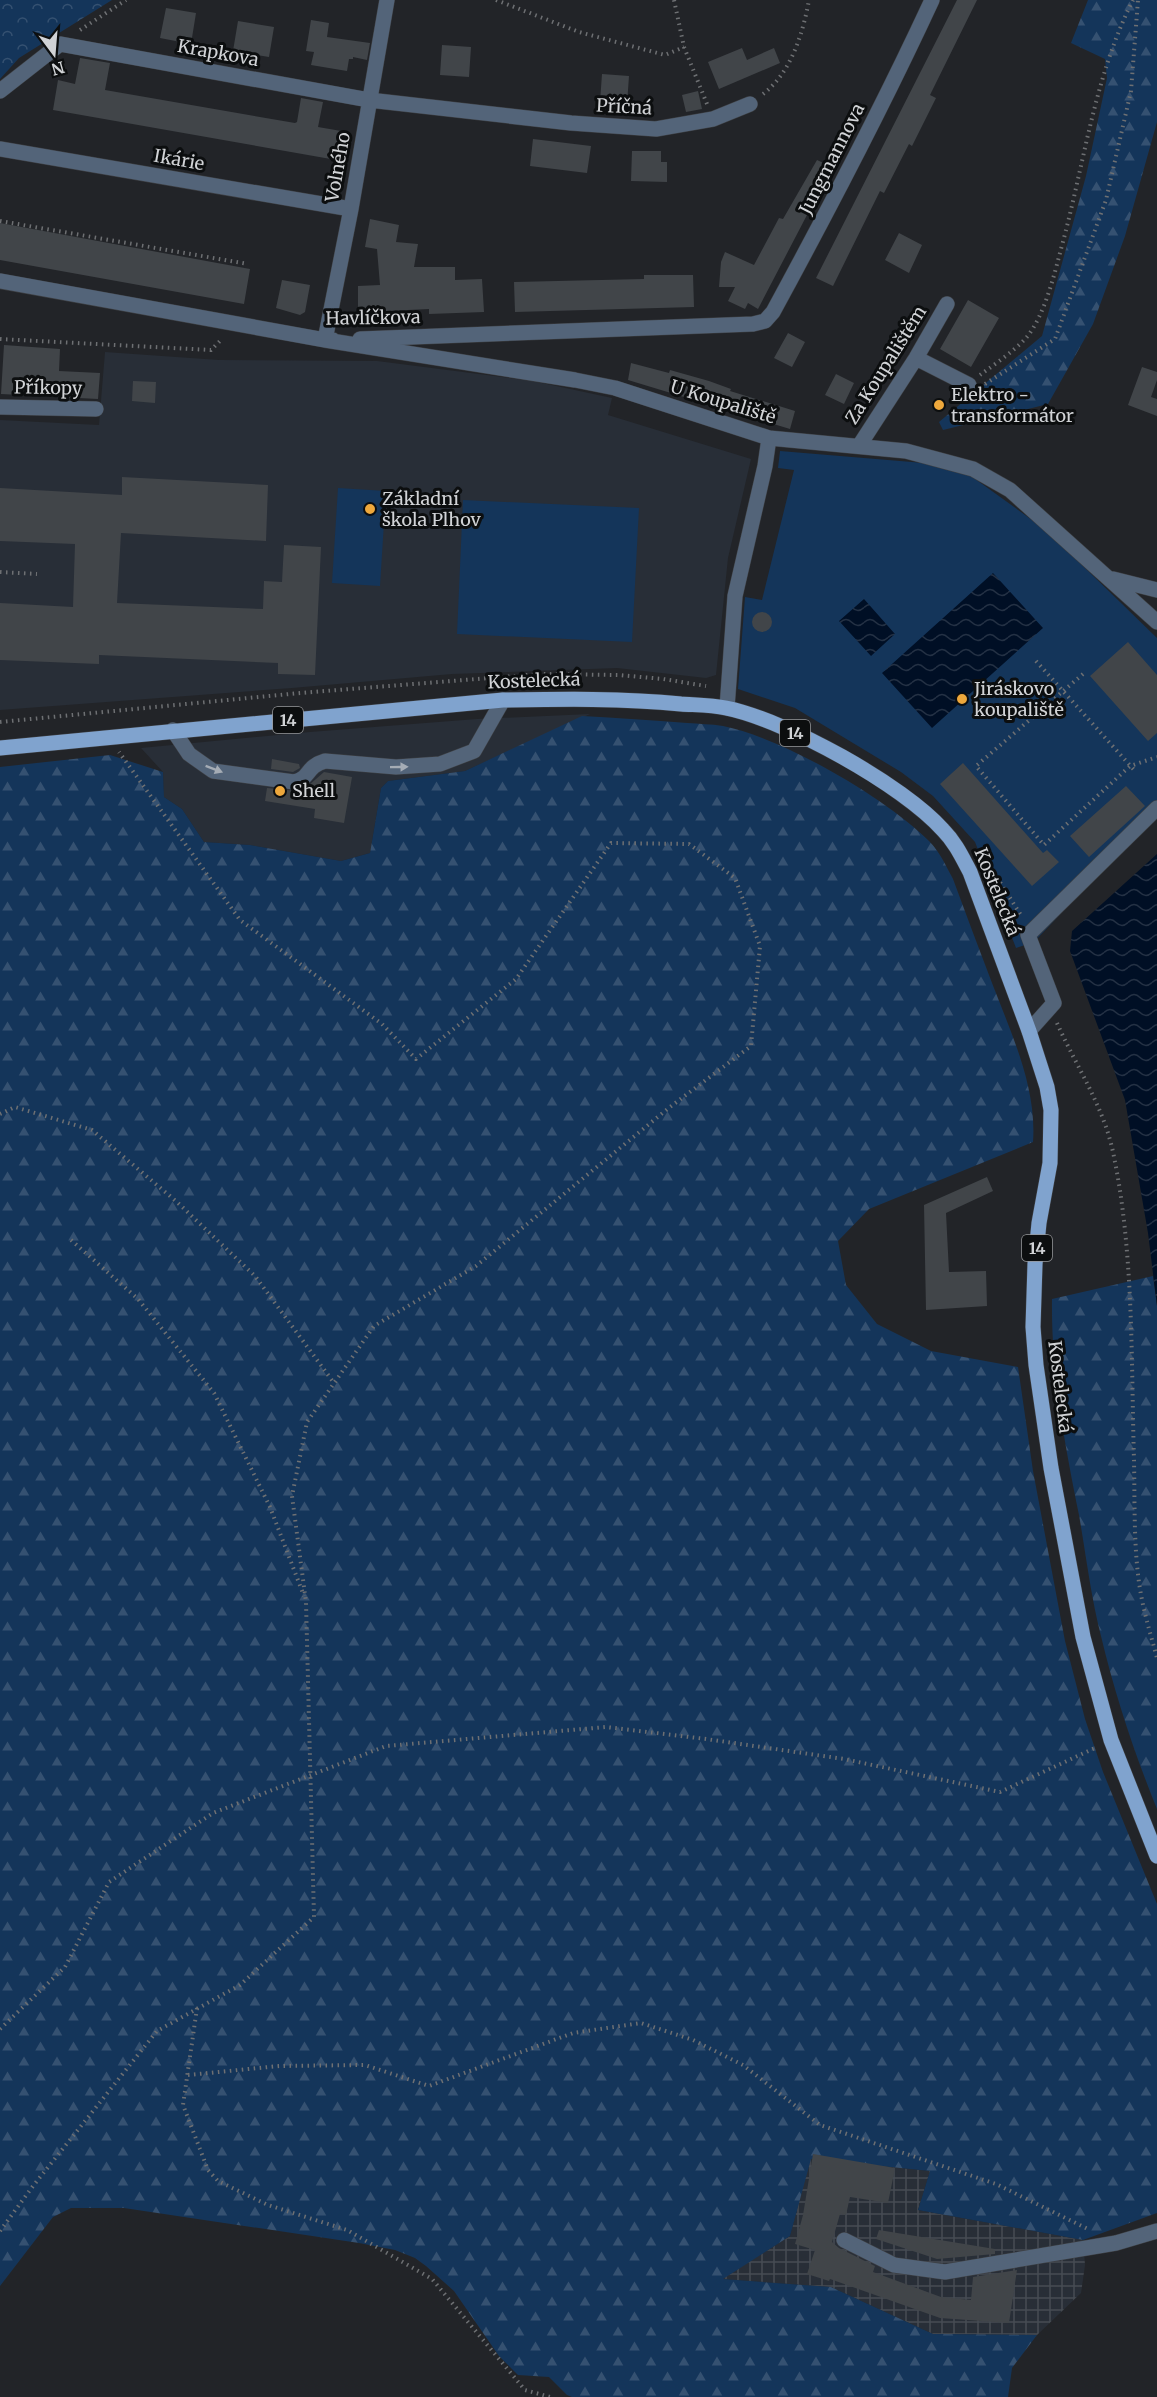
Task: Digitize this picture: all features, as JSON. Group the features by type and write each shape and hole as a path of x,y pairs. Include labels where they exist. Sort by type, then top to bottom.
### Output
{"main road":[{"name":"Kostelecká","path":"0,748 503,700 643,700 727,708 772,722 865,771 904,795 943,829 958,849 970,872 1029,1031 1047,1087 1052,1127 1050,1163 1039,1224 1035,1264 1036,1365 1051,1468 1083,1637 1112,1740 1157,1856"}],"street":[{"name":"Volného","path":"325,340 351,209 387,0"},
{"name":"Jungmannova","path":"753,324 765,321 773,312 896,78 932,0"},
{"path":"0,91 60,44"},
{"name":"Krapkova","path":"60,44 369,100"},
{"name":"Příčná","path":"369,100 571,123 656,129 713,119 750,104"},
{"name":"Ikárie","path":"0,149 351,209"},
{"name":"Havlíčkova","path":"0,281 325,340 753,324"},
{"name":"Za Koupalištěm","path":"859,446 916,358 947,304"},
{"name":"U Koupaliště","path":"325,340 575,380 615,388 769,438 906,451 973,469 1010,490 1157,622"},
{"path":"916,358 968,385"},
{"name":"Příkopy","path":"0,407 96,409"},
{"path":"727,708 735,596 765,466 769,438"},
{"path":"1110,579 1157,590"},
{"path":"173,730 189,754 213,771 294,782 306,776 315,765 325,761 396,767 440,764 474,751 503,700"},
{"path":"1029,1031 1054,1003 1028,935 1157,808"},
{"path":"844,2240 894,2265 945,2272 1116,2243 1157,2231"}],"path":[{"path":"60,44 126,0"},
{"path":"496,0 579,32 665,55 684,47"},
{"path":"674,0 684,47 713,119"},
{"path":"750,104 774,86 793,55 809,0"},
{"path":"1133,0 1120,26 1096,102 1051,285 1036,321 1026,337 1004,358 968,385 972,393 1055,339 1106,200 1131,92 1138,0"},
{"path":"0,221 248,264"},
{"path":"0,339 211,350 237,324"},
{"path":"0,572 37,574"},
{"path":"1036,661 1136,772"},
{"path":"0,722 300,693 540,674 619,675 663,679 716,688"},
{"path":"1083,674 976,766 1044,845 1130,766 1157,757"},
{"path":"0,2231 33,2186 157,2031 240,1985 314,1917 306,1602 292,1496 307,1422 374,1326 476,1266 670,1107 751,1046 760,946 735,878 689,844 611,843 516,979 416,1059 382,1024 240,920 108,737"},
{"path":"0,1114 15,1107 92,1131 177,1202 255,1276 334,1383"},
{"path":"71,1240 138,1299 214,1393 270,1507 306,1602"},
{"path":"0,2030 65,1967 110,1882 213,1813 386,1746 606,1727 706,1739 844,1760 1000,1792 1112,1740"},
{"path":"197,2008 183,2105 208,2170 218,2181 268,2205 347,2230 432,2279 525,2390 550,2397"},
{"path":"188,2075 279,2066 365,2065 429,2086 573,2033 641,2023 693,2040 743,2066 820,2125 996,2184 1116,2243"}],"shaded area":[{"name":"Základní škola Plhov","path":"105,352 219,360 377,361 533,381 612,398 608,415 751,459 728,558 716,675 706,678 617,668 452,674 0,710 0,420 99,425"},
{"path":"590,714 465,771 388,781 381,788 370,853 341,861 250,845 204,842 182,809 164,797 163,772 141,748 477,719"},
{"path":"810,2159 930,2171 918,2210 1083,2240 1085,2265 1081,2293 1037,2335 933,2334 831,2287 722,2279 790,2236"}],"green space":[{"path":"0,0 112,0 19,58 0,79"},
{"path":"1088,0 1157,0 1157,122 1125,236 1093,324 1048,404 943,430 939,422 1042,336 1086,176 1107,78 1105,59 1071,43"},
{"name":"Jiráskovo koupaliště","path":"780,451 924,463 971,476 1046,530 1157,638 1157,818 1118,853 1034,942 1016,948 975,842 933,796 901,772 795,708 738,689 745,597 762,600 794,470 778,468"},
{"path":"338,488 386,491 380,586 332,583"},
{"path":"463,500 639,508 632,642 457,634"},
{"path":"582,716 714,725 747,733 803,756 832,772 861,789 910,824 929,841 953,879 1027,1081 1033,1121 1033,1142 869,1209 838,1241 846,1285 877,1324 931,1351 1018,1367 1033,1471 1065,1641 1085,1719 1103,1772 1157,1904 1157,2213 1083,2240 918,2210 930,2171 811,2159 790,2236 723,2279 831,2287 933,2334 1037,2335 1012,2368 1008,2397 572,2397 549,2377 518,2375 499,2356 454,2291 415,2258 395,2250 359,2243 124,2208 71,2208 53,2217 0,2286 0,767 110,755 163,772 164,797 182,809 204,842 250,845 341,861 370,853 381,788 388,781 465,771"},
{"path":"1153,1276 1157,1306 1157,1809 1119,1702 1094,1606 1060,1408 1052,1326 1052,1299"}],"water":[{"path":"993,573 1043,628 932,728 882,673"},
{"path":"864,599 895,634 871,656 839,621"},
{"path":"1157,854 1157,1306 1148,1233 1125,1100 1070,951 1072,931"}],"building":[{"path":"957,0 977,0 930,95 936,98 912,146 909,144 884,193 880,191 833,286 816,278"},
{"path":"166,8 196,13 191,44 160,38"},
{"path":"311,20 329,23 327,37 370,43 367,60 353,57 349,59 347,71 311,65 314,52 306,51"},
{"path":"238,21 274,27 269,57 233,51"},
{"path":"442,45 471,47 469,77 440,75"},
{"path":"742,48 747,60 774,48 780,63 719,89 708,62"},
{"path":"80,58 110,63 105,90 295,123 301,98 323,102 318,127 347,132 342,161 53,110 58,80 75,84"},
{"path":"602,74 629,76 627,104 600,102"},
{"path":"698,91 702,109 686,112 682,95"},
{"path":"533,139 591,146 587,173 530,166"},
{"path":"632,151 661,151 661,162 667,162 667,182 631,181"},
{"path":"817,160 832,167 758,309 748,303 745,309 728,301 735,287 719,287 721,262 725,252 754,265 779,218 783,219"},
{"path":"370,219 399,225 396,242 418,244 414,267 455,267 455,280 482,279 484,312 429,314 429,309 387,311 388,315 358,316 358,286 380,285 377,249 365,247"},
{"path":"0,223 250,269 244,304 0,260"},
{"path":"899,233 922,245 909,273 885,260"},
{"path":"644,275 693,275 694,307 515,312 514,282 644,279"},
{"path":"282,280 310,285 305,312 300,315 276,308"},
{"path":"968,300 999,318 971,367 940,349"},
{"path":"788,333 805,342 792,367 774,358"},
{"path":"4,345 60,349 59,371 100,373 98,399 1,394"},
{"path":"631,363 669,373 670,370 709,381 731,389 730,391 795,411 790,429 628,380"},
{"path":"1142,367 1157,372 1157,380 1151,397 1157,399 1157,416 1128,405"},
{"path":"836,374 854,383 844,404 825,395"},
{"path":"133,381 156,382 155,403 132,401"},
{"path":"122,477 268,485 266,541 121,533 117,603 263,609 264,581 282,582 284,545 321,547 315,675 278,674 278,663 99,655 99,664 0,660 0,603 73,607 75,544 0,541 0,488 122,495"},
{"path":"762,612 769,615 772,622 769,629 762,632 755,629 752,622 755,615"},
{"path":"1128,642 1157,675 1157,733 1148,741 1090,676"},
{"path":"272,759 299,764 300,768 293,772 271,769"},
{"path":"963,763 1043,853 1047,850 1059,862 1032,886 940,784"},
{"path":"324,772 352,777 344,823 314,818 315,809 265,801 267,788 297,791 308,786"},
{"path":"1126,786 1145,806 1089,857 1070,836"},
{"path":"987,1177 993,1191 946,1213 949,1272 986,1271 987,1306 926,1310 924,1205"},
{"path":"813,2154 895,2168 888,2203 850,2197 846,2215 840,2214 832,2242 839,2248 875,2266 873,2272 941,2297 971,2300 973,2277 1017,2270 1009,2323 940,2318 830,2279 829,2281 807,2274 815,2250 795,2244 803,2215"},
{"path":"879,2230 995,2249 995,2254 937,2259 876,2239"}],"place":[{"name":"Elektro - transformátor","path":"939,405"},
{"name":"Základní škola Plhov","path":"370,509"},
{"name":"Jiráskovo koupaliště","path":"962,699"},
{"name":"Shell","path":"280,791"}]}
